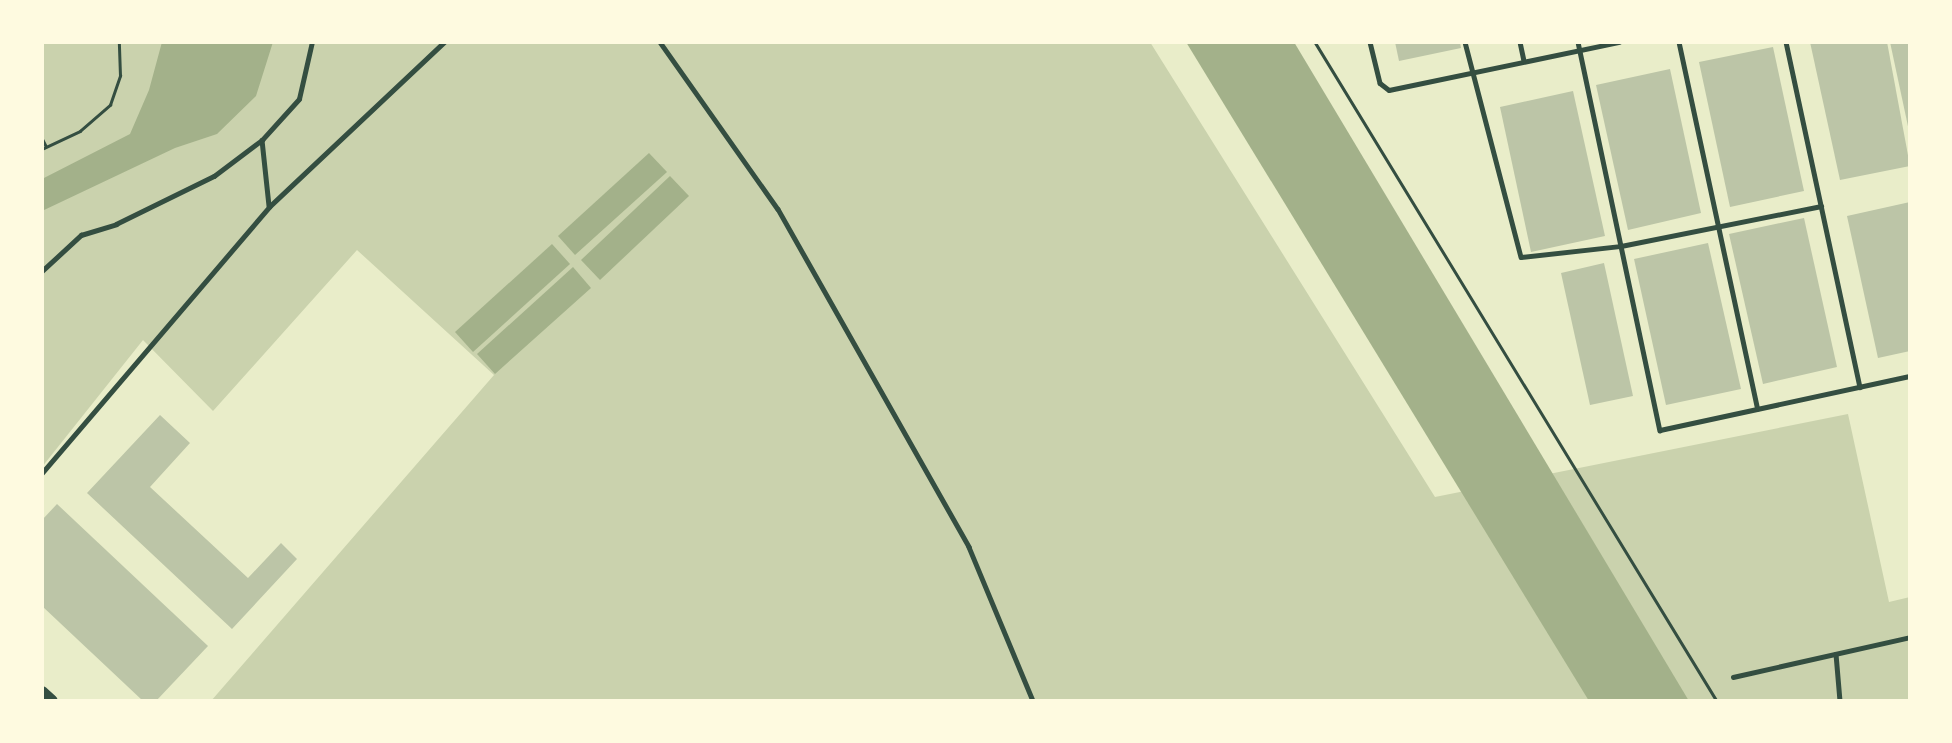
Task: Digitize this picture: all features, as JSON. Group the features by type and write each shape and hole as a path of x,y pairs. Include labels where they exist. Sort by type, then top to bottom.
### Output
{"main road":[{"path":"42,692 52,701"}],"lane":[{"path":"42,271 81,234 116,224 214,176 262,140 299,99 312,42"},
{"path":"42,473 269,207 444,42"},
{"path":"660,42 778,209 969,547 1032,701"},
{"path":"1370,42 1380,83 1389,90 1619,42"},
{"path":"1465,42 1521,257 1621,246 1821,206"},
{"path":"1520,42 1524,61"},
{"path":"1578,42 1660,430 1910,376"},
{"path":"1679,42 1758,409"},
{"path":"1786,42 1860,387"},
{"path":"262,140 269,207"},
{"path":"1733,677 1910,637"},
{"path":"1836,654 1840,701"}],"path":[{"path":"42,149 80,131 110,105 120,76 118,42"},
{"path":"1315,42 1717,701"},
{"path":"42,138 46,146"}],"shaded area":[{"path":"42,42 1150,42 1435,497 1848,414 1889,602 1910,597 1910,701 211,701 494,375 357,250 213,411 143,340 42,467"},
{"path":"162,42 273,42 256,96 217,134 175,148 42,211 42,179 130,134 149,90"},
{"path":"1186,42 1294,42 1689,701 1589,701"},
{"path":"649,153 667,172 575,255 558,236"},
{"path":"670,176 689,196 600,280 581,260"},
{"path":"552,244 570,264 473,352 455,332"},
{"path":"573,267 591,288 495,374 477,354"}],"building":[{"path":"1395,42 1460,42 1461,48 1399,61"},
{"path":"1810,42 1887,42 1910,166 1840,180"},
{"path":"1890,42 1910,42 1909,131"},
{"path":"1773,47 1804,191 1730,207 1699,62"},
{"path":"1670,69 1701,213 1628,230 1596,85"},
{"path":"1573,91 1605,236 1531,252 1500,107"},
{"path":"1910,202 1910,351 1878,358 1847,216"},
{"path":"1804,218 1837,367 1763,384 1729,234"},
{"path":"1708,243 1741,389 1666,405 1634,259"},
{"path":"1604,263 1633,396 1590,405 1561,273"},
{"path":"160,415 190,443 150,487 248,578 281,543 297,559 232,629 87,493"},
{"path":"57,504 208,646 156,701 143,701 42,606 42,520"}]}
